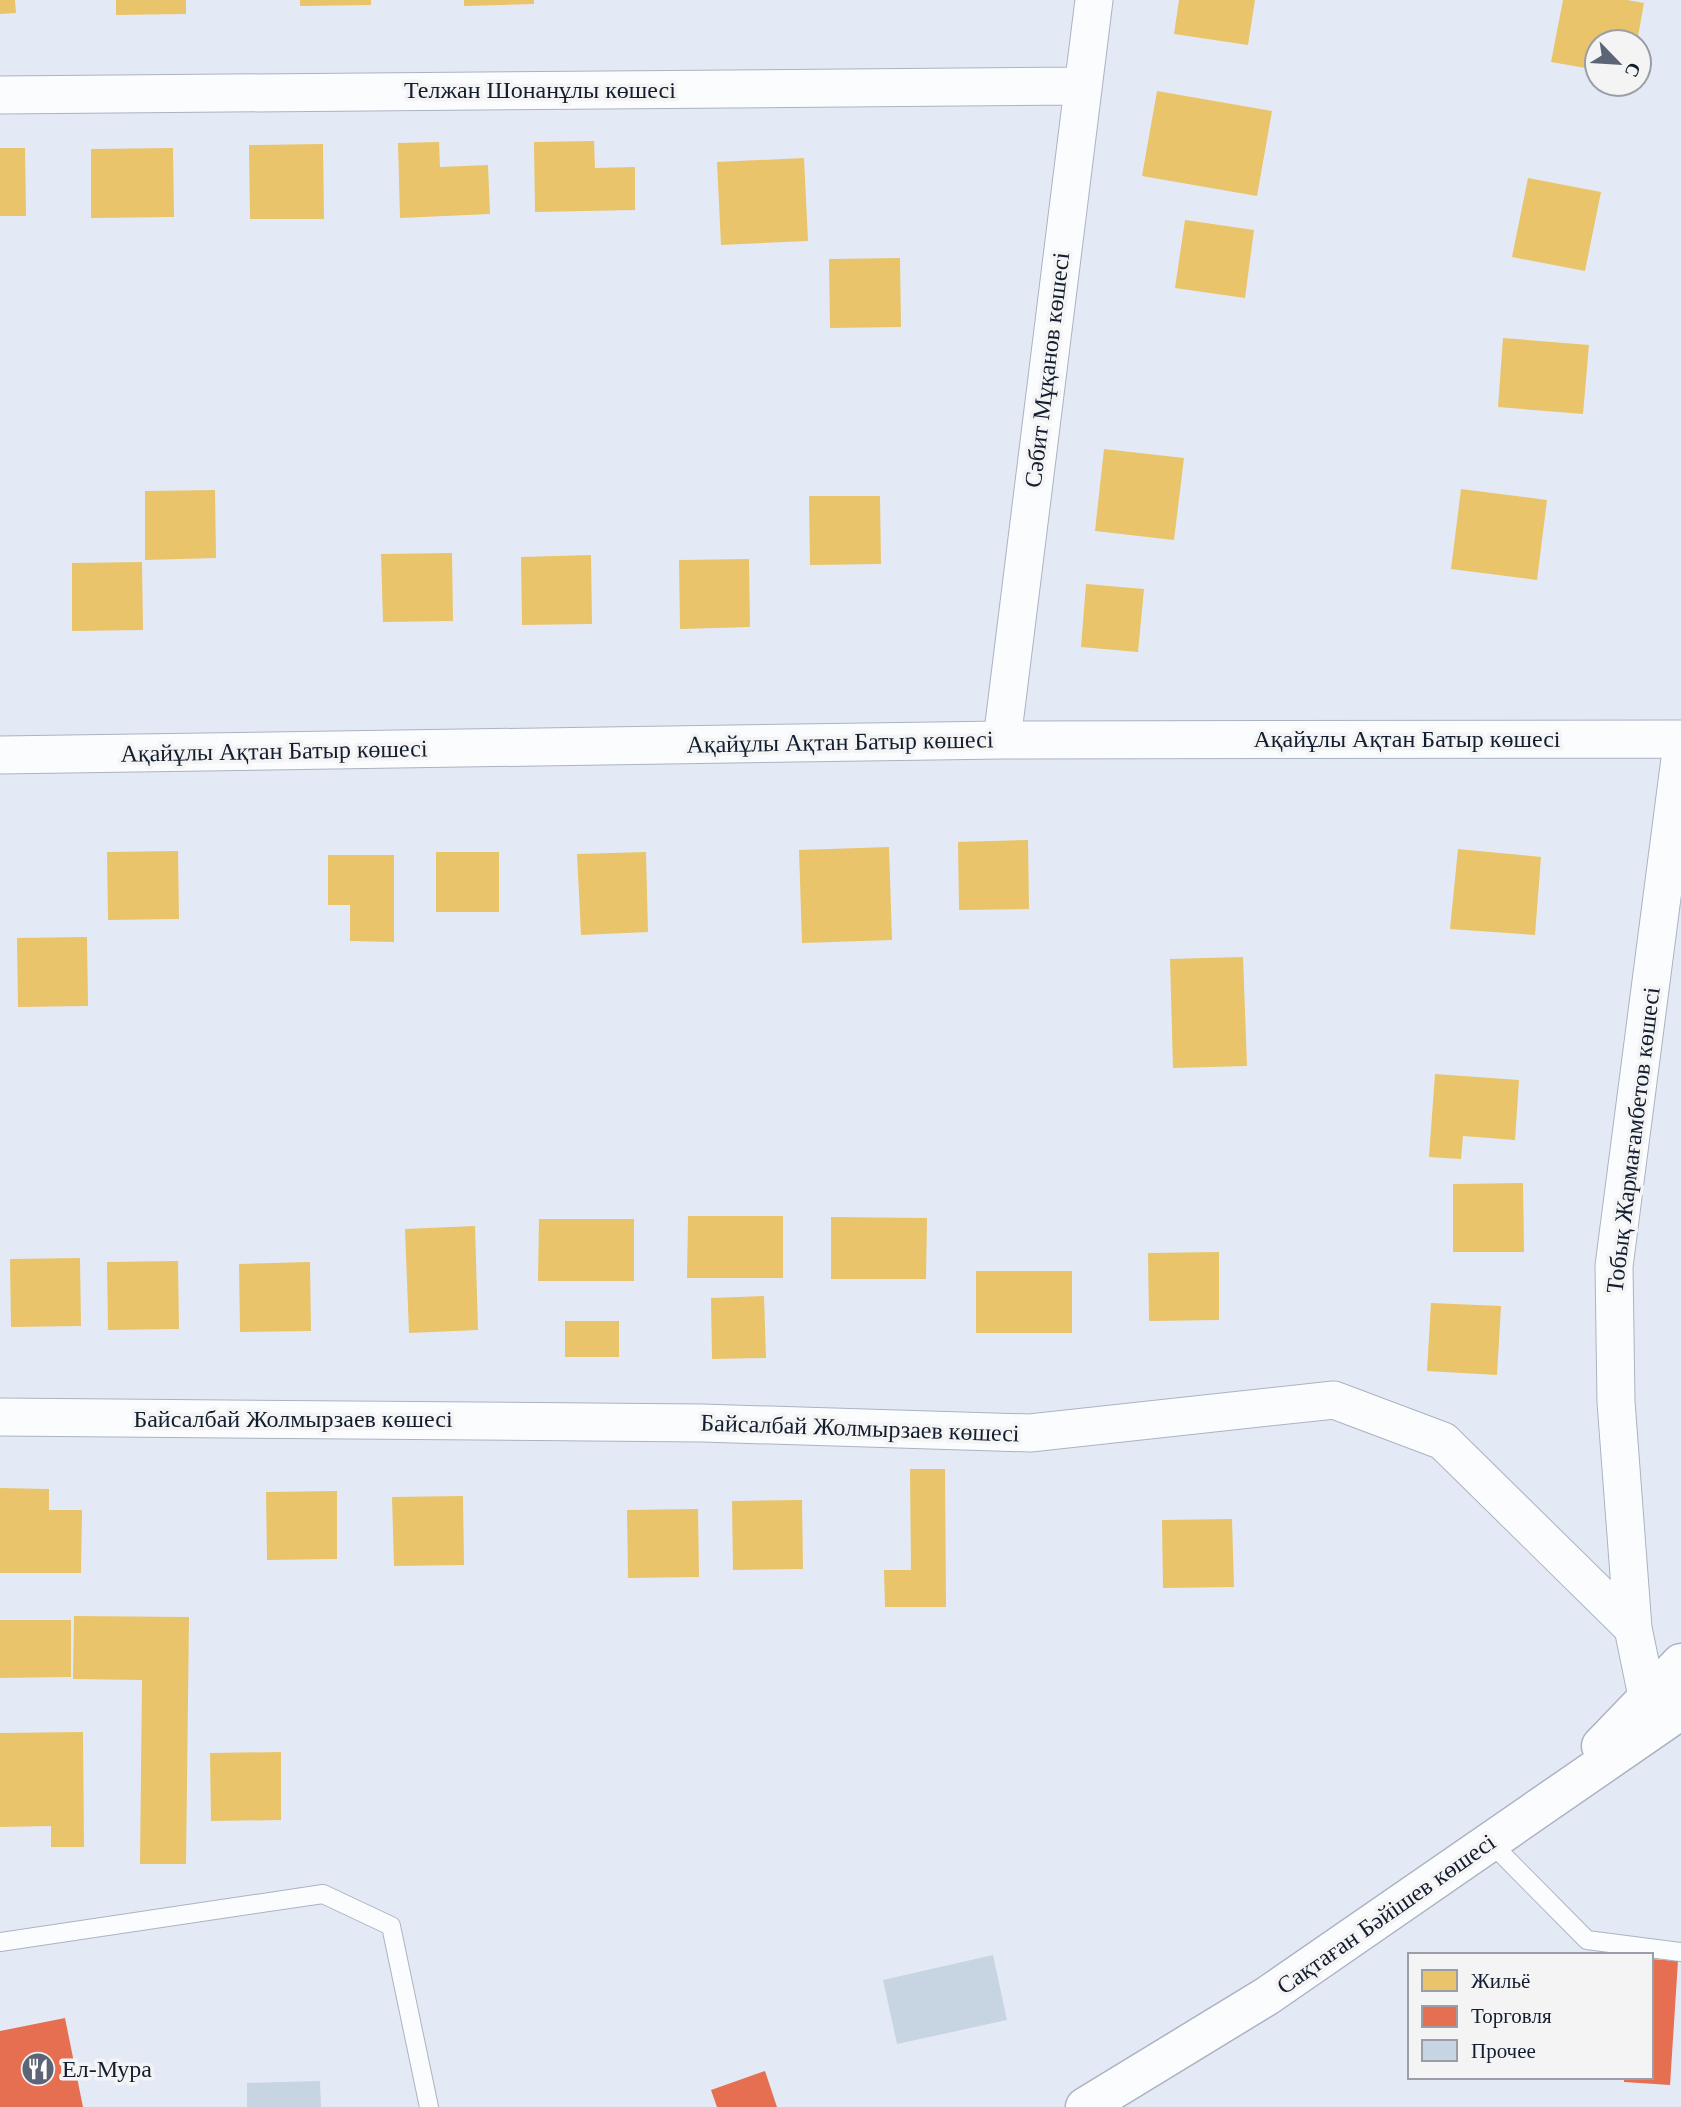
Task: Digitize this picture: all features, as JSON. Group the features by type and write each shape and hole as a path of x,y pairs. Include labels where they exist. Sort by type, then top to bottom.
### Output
{"main road":[{"name":"Сақтаған Бәйішев көшесі","path":"1085,2107 1267,1996 1549,1801 1664,1703 1681,1663"}],"street":[{"name":"Сәбит Мұқанов көшесі","path":"1002,740 1081,86 1094,0"},
{"name":"Телжан Шонанұлы көшесі","path":"0,94 1081,86"},
{"name":"Ақайұлы Ақтан Батыр көшесі","path":"0,755 1002,740 1681,739"},
{"name":"Тобық Жармағамбетов көшесі","path":"1664,1703 1633,1628 1616,1402 1614,1266 1680,773"},
{"name":"Байсалбай Жолмырзаев көшесі","path":"0,1417 702,1423 1030,1433 1334,1400 1443,1441 1633,1628"}],"lane":[{"path":"1490,1842 1587,1940 1681,1952"},
{"path":"0,1942 323,1894 391,1926 429,2107"}],"building: Жильё":[{"path":"0,0 15,0 16,13 0,14"},
{"path":"116,0 186,0 186,14 116,15"},
{"path":"300,0 371,0 371,5 300,6"},
{"path":"464,0 534,0 534,4 464,6"},
{"path":"1179,0 1255,0 1248,45 1174,34"},
{"path":"1563,0 1627,0 1644,3 1640,28 1583,28 1583,68 1551,62"},
{"path":"1157,91 1272,111 1257,196 1142,176"},
{"path":"594,141 595,168 635,167 635,210 535,212 534,142"},
{"path":"439,142 440,167 488,165 490,214 400,218 398,143"},
{"path":"323,144 324,219 250,219 249,145"},
{"path":"0,148 25,148 26,216 0,216"},
{"path":"173,148 174,217 91,218 91,149"},
{"path":"804,158 808,241 721,245 717,162"},
{"path":"1528,178 1601,192 1585,271 1512,257"},
{"path":"1185,220 1254,230 1245,298 1175,288"},
{"path":"900,258 901,327 830,328 829,259"},
{"path":"1503,338 1589,345 1583,414 1498,407"},
{"path":"1104,449 1184,458 1174,540 1095,531"},
{"path":"1461,489 1547,500 1537,580 1451,569"},
{"path":"215,490 216,558 145,560 145,491"},
{"path":"809,496 880,496 881,564 810,565"},
{"path":"452,553 453,621 383,622 381,554"},
{"path":"591,555 592,624 522,625 521,557"},
{"path":"749,559 750,627 680,629 679,560"},
{"path":"142,562 143,630 72,631 72,563"},
{"path":"1086,584 1144,589 1138,652 1081,647"},
{"path":"1028,840 1029,909 959,910 958,842"},
{"path":"889,847 892,940 802,943 799,850"},
{"path":"1458,849 1541,857 1535,935 1450,929"},
{"path":"178,851 179,919 108,920 107,852"},
{"path":"436,852 499,852 499,912 436,912"},
{"path":"646,852 648,932 581,935 577,854"},
{"path":"328,855 394,855 394,942 350,941 350,905 328,905"},
{"path":"87,937 88,1006 18,1007 17,938"},
{"path":"1243,957 1247,1066 1173,1068 1170,959"},
{"path":"1435,1074 1519,1080 1515,1140 1463,1136 1461,1159 1429,1157"},
{"path":"1523,1183 1524,1252 1453,1252 1453,1184"},
{"path":"688,1216 783,1216 783,1278 687,1278"},
{"path":"831,1217 927,1218 926,1279 831,1279"},
{"path":"539,1219 634,1219 634,1281 538,1281"},
{"path":"475,1226 478,1330 409,1333 405,1229"},
{"path":"1219,1252 1219,1320 1149,1321 1148,1253"},
{"path":"80,1258 81,1326 11,1327 10,1259"},
{"path":"178,1261 179,1329 108,1330 107,1262"},
{"path":"310,1262 311,1331 240,1332 239,1264"},
{"path":"976,1271 1072,1271 1072,1333 976,1333"},
{"path":"764,1296 766,1358 712,1359 711,1298"},
{"path":"1431,1303 1501,1306 1497,1375 1427,1371"},
{"path":"565,1321 619,1321 619,1357 565,1357"},
{"path":"910,1469 945,1469 946,1607 885,1607 884,1570 911,1570"},
{"path":"0,1488 49,1489 49,1510 82,1510 81,1573 0,1573"},
{"path":"337,1491 337,1559 267,1560 266,1492"},
{"path":"463,1496 464,1565 394,1566 392,1497"},
{"path":"802,1500 803,1569 733,1570 732,1501"},
{"path":"698,1509 699,1577 628,1578 627,1510"},
{"path":"1232,1519 1234,1587 1163,1588 1162,1520"},
{"path":"74,1616 189,1617 186,1864 140,1864 142,1680 73,1679"},
{"path":"0,1620 71,1620 71,1677 0,1678"},
{"path":"83,1732 84,1847 51,1847 51,1826 0,1827 0,1733"},
{"path":"281,1752 281,1820 211,1821 210,1753"}],"building: Торговля":[{"path":"1653,1959 1678,1961 1670,2085 1624,2082 1624,2079 1653,2079"},
{"name":"Ел-Мура","path":"65,2018 83,2107 0,2107 0,2031"},
{"path":"765,2071 777,2107 717,2107 711,2090"}],"building: Прочее":[{"path":"993,1955 1007,2020 897,2044 883,1980"},
{"path":"320,2081 321,2107 247,2107 247,2083"}],"place":[{"name":"Ел-Мура","path":"38,2069"}]}
